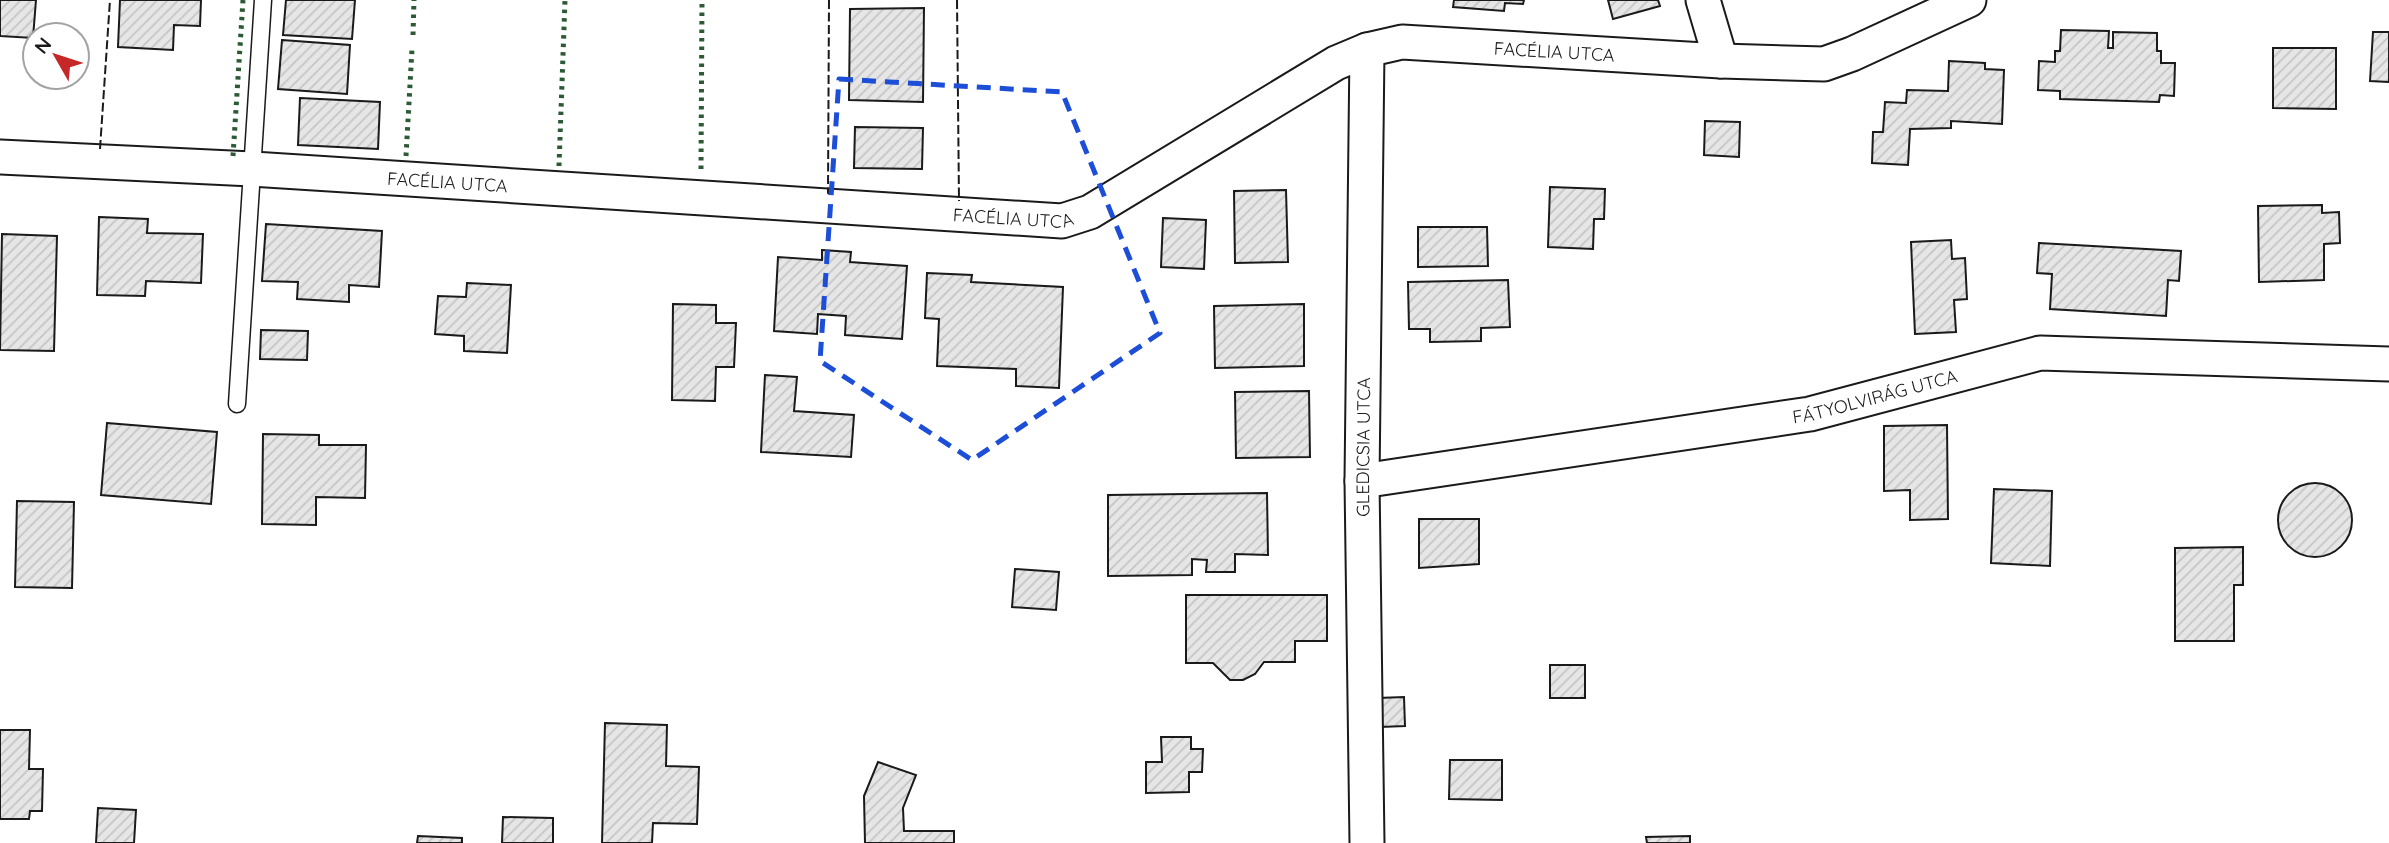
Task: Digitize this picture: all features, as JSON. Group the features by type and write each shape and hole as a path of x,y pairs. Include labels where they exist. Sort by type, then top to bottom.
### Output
{"street":[{"path":"1703,0 1721,61"},
{"name":"FACÉLIA UTCA","path":"0,157 252,169 1062,221 1090,212 1336,63 1402,42 1721,61 1824,64 1852,54 1969,0"},
{"name":"GLEDICSIA UTCA","path":"1367,51 1362,481 1367,843"},
{"name":"FÁTYOLVIRÁG UTCA","path":"1362,481 1810,414 2040,353 2389,364"}],"lane":[{"path":"237,404 263,0"}],"highlighted area":[{"path":"839,79 1062,92 1160,333 972,460 820,361"}],"building":[{"path":"0,0 36,0 34,21 21,21 21,37 0,36"},
{"path":"120,0 201,0 200,26 174,25 173,50 118,47"},
{"path":"286,0 355,0 352,39 283,35"},
{"path":"1454,0 1524,0 1523,4 1505,3 1504,11 1453,7"},
{"path":"1608,0 1658,0 1660,6 1613,19"},
{"path":"924,8 923,102 849,100 850,9"},
{"path":"2061,30 2109,31 2108,48 2113,48 2113,32 2157,33 2157,51 2161,51 2161,63 2175,63 2174,96 2160,95 2159,102 2060,99 2060,91 2038,90 2039,61 2055,62 2055,51 2060,51"},
{"path":"2373,32 2389,32 2389,82 2370,81"},
{"path":"282,40 350,45 347,94 278,89"},
{"path":"2273,48 2336,48 2336,109 2273,108"},
{"path":"1949,61 1985,63 1985,69 2004,70 2002,124 1951,121 1951,128 1910,129 1908,165 1872,163 1873,132 1883,132 1885,102 1906,103 1907,90 1948,91"},
{"path":"300,98 380,102 378,149 298,145"},
{"path":"1705,121 1740,122 1739,157 1704,155"},
{"path":"855,127 923,128 922,169 854,168"},
{"path":"1550,187 1605,189 1604,219 1594,219 1593,249 1548,247"},
{"path":"1286,190 1288,262 1235,263 1234,191"},
{"path":"2322,205 2322,213 2339,212 2340,243 2324,244 2324,280 2259,282 2258,206"},
{"path":"99,217 148,219 147,233 203,234 201,283 146,281 145,296 97,295"},
{"path":"1163,218 1206,220 1204,269 1161,267"},
{"path":"266,224 382,231 379,287 349,285 349,302 297,299 298,282 262,281"},
{"path":"1418,227 1487,227 1488,266 1418,267"},
{"path":"2,234 57,236 54,351 0,350"},
{"path":"1951,240 1952,259 1965,258 1967,299 1954,300 1956,332 1915,334 1911,242"},
{"path":"2039,243 2181,251 2179,281 2168,280 2166,316 2050,309 2052,274 2037,273"},
{"path":"822,250 851,252 850,262 907,266 902,339 845,335 846,316 818,314 817,334 774,331 778,257 822,260"},
{"path":"927,273 972,275 971,282 1063,287 1059,388 1016,386 1016,369 937,366 939,319 925,318"},
{"path":"1508,280 1510,327 1481,328 1481,341 1430,342 1430,329 1409,329 1408,282"},
{"path":"467,283 511,285 507,353 464,351 464,336 435,334 438,296 466,297"},
{"path":"673,304 716,305 716,323 736,323 734,367 716,367 715,401 672,400"},
{"path":"1304,304 1304,366 1215,368 1214,306"},
{"path":"261,330 308,331 307,360 260,359"},
{"path":"765,375 797,377 794,411 854,415 851,457 761,452"},
{"path":"1309,391 1310,457 1236,458 1235,392"},
{"path":"107,423 217,432 211,504 101,495"},
{"path":"1947,425 1948,519 1910,520 1910,490 1884,491 1884,426"},
{"path":"263,434 319,435 319,445 366,445 365,498 316,497 316,525 262,524"},
{"path":"2315,483 2329,486 2341,494 2349,506 2352,520 2349,534 2341,546 2329,554 2315,557 2301,554 2289,546 2281,534 2278,520 2281,506 2289,494 2301,486"},
{"path":"1994,489 2052,491 2050,566 1991,563"},
{"path":"1267,493 1268,555 1235,554 1235,572 1206,572 1207,560 1192,559 1192,575 1108,576 1108,495"},
{"path":"17,501 74,502 72,588 15,587"},
{"path":"1419,519 1479,519 1479,564 1419,568"},
{"path":"2243,547 2243,585 2234,585 2234,641 2175,641 2175,548"},
{"path":"1015,569 1059,572 1056,610 1012,607"},
{"path":"1186,595 1327,595 1327,641 1295,641 1295,662 1264,662 1255,674 1243,680 1230,680 1213,663 1186,663"},
{"path":"1550,665 1585,665 1585,698 1550,698"},
{"path":"1404,697 1405,726 1380,727 1378,698"},
{"path":"605,723 667,725 666,766 699,767 697,824 653,823 652,843 602,843"},
{"path":"0,730 30,730 29,769 43,769 42,811 30,811 29,819 0,819"},
{"path":"1161,737 1191,737 1191,749 1203,749 1202,772 1189,772 1189,792 1146,793 1146,762 1162,762"},
{"path":"1450,760 1502,760 1502,800 1449,799"},
{"path":"878,762 916,775 903,808 904,831 954,831 954,843 865,843 864,796"},
{"path":"98,808 136,810 134,843 96,843"},
{"path":"503,817 553,818 553,843 502,843"},
{"path":"418,836 462,838 462,843 417,843"},
{"path":"1690,836 1690,843 1647,843 1646,837"}],"hedge":[{"path":"233,156 243,0"},
{"path":"413,35 414,0"},
{"path":"559,166 565,0"},
{"path":"701,169 702,0"},
{"path":"406,156 412,49"}],"fence":[{"path":"100,149 110,0"},
{"path":"829,0 830,194"},
{"path":"957,0 959,201"}]}
